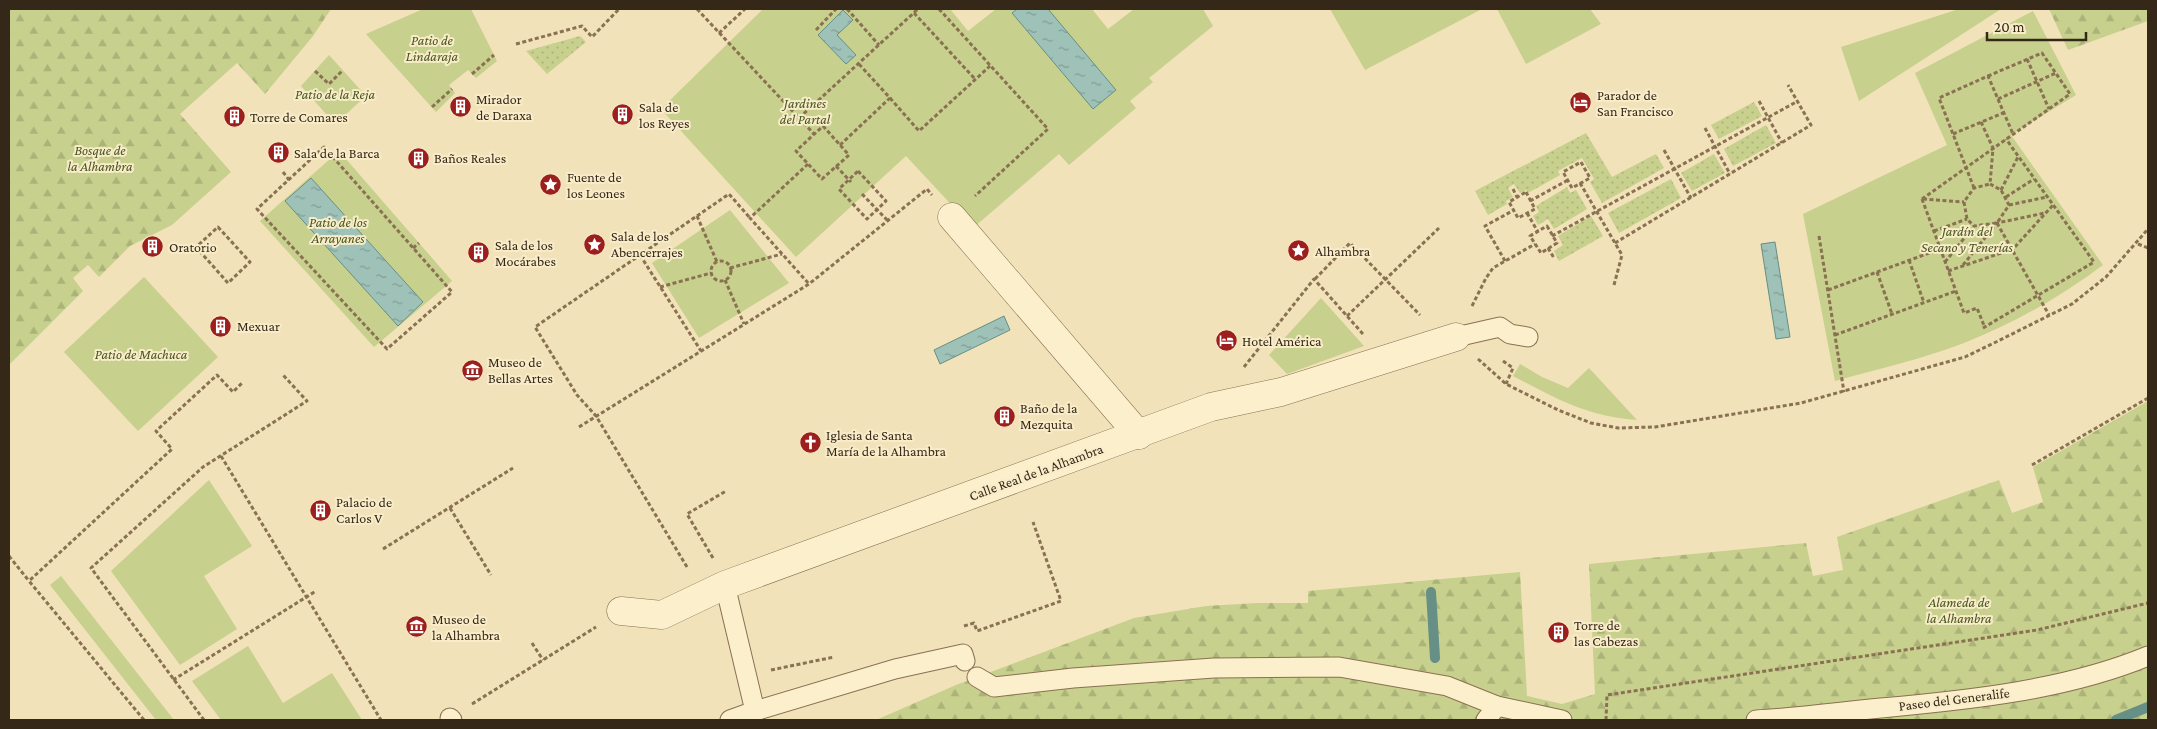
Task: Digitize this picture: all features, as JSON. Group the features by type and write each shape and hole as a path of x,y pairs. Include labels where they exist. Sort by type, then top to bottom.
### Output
{"street":[{"path":"952,217 1139,435"},
{"name":"Calle Real de la Alhambra","path":"621,611 662,615 725,586 1211,407 1280,392 1451,339"}],"lane":[{"path":"1451,339 1500,327 1510,334 1528,337"},
{"path":"725,586 755,711"},
{"path":"730,720 895,670 963,654 965,661"},
{"name":"Paseo del Generalife","path":"1756,720 1926,704 2031,690 2127,665 2148,656"},
{"path":"977,677 994,687 1073,678 1214,668 1339,667 1447,686 1491,713 1562,720"}],"path":[{"path":"516,44 582,26 592,37 620,9"},
{"path":"696,9 814,134"},
{"path":"719,33 745,9"},
{"path":"816,30 836,9"},
{"path":"847,9 879,45"},
{"path":"799,118 918,9"},
{"path":"579,427 809,284 927,190 952,217 1048,129 939,9"},
{"path":"914,13 975,79"},
{"path":"1922,199 1966,167 2070,94 2042,53 1939,98 1966,167 1974,188"},
{"path":"472,74 494,55"},
{"path":"2027,59 2049,109"},
{"path":"858,64 919,131 990,66"},
{"path":"315,71 329,84 343,70"},
{"path":"1998,99 2056,73"},
{"path":"1988,76 2013,134"},
{"path":"1615,243 1811,125 1788,85"},
{"path":"432,107 452,89"},
{"path":"840,145 890,98"},
{"path":"1758,101 1782,143"},
{"path":"1552,236 1798,101"},
{"path":"1953,134 2004,113"},
{"path":"1981,122 1993,148 1990,184"},
{"path":"823,126 849,155 822,179 796,151 814,134 823,126"},
{"path":"1705,128 1730,174"},
{"path":"1922,199 1964,313 1977,308 1984,328 2094,262 2006,139"},
{"path":"324,148 452,292 387,348 257,209 289,180 324,148"},
{"path":"1664,150 1690,198"},
{"path":"2001,190 2018,156"},
{"path":"1581,162 1590,178 1580,183 1572,188 1563,172 1581,162"},
{"path":"750,218 808,164"},
{"path":"836,166 850,181"},
{"path":"283,172 289,180"},
{"path":"858,172 886,201 877,210 867,219 839,189 858,172"},
{"path":"2006,197 2034,179"},
{"path":"1530,201 1568,180"},
{"path":"1580,183 1622,256 1614,285"},
{"path":"1974,226 1967,219 1964,202 1974,188 1990,184 2001,190 2006,197 2008,205"},
{"path":"1513,189 1517,197"},
{"path":"1526,192 1530,201 1535,209 1518,218 1509,202 1526,192"},
{"path":"688,567 596,416 577,395 535,328 728,194 809,284"},
{"path":"862,194 888,221"},
{"path":"1962,266 2008,205 2047,196"},
{"path":"1922,199 1964,202"},
{"path":"1948,271 2013,249 2053,205"},
{"path":"1505,261 1485,226 1514,210"},
{"path":"1945,262 1974,226 2045,212"},
{"path":"1527,213 1538,232"},
{"path":"697,216 716,262"},
{"path":"1934,231 1967,219"},
{"path":"1996,223 2050,315"},
{"path":"1547,226 1552,236 1557,243 1541,253 1530,236 1547,226"},
{"path":"218,227 250,262 246,268 228,282 195,248 199,242 218,227"},
{"path":"1347,316 1439,228"},
{"path":"1488,368 1506,384 1558,410 1591,424 1618,428 1674,424 1801,403 1965,357 2072,304 2106,277 2138,244 2148,229"},
{"path":"272,234 276,230"},
{"path":"1819,236 1844,392"},
{"path":"413,248 419,243"},
{"path":"1242,370 1314,279 1350,243 1385,279 1451,339 1493,268 1536,244"},
{"path":"2138,244 2148,248"},
{"path":"1548,248 1554,258"},
{"path":"1828,290 1940,249"},
{"path":"730,268 782,254"},
{"path":"640,255 701,351"},
{"path":"1909,260 1924,303"},
{"path":"716,262 727,264 730,268 730,274 725,280"},
{"path":"716,262 712,266 711,273 716,280 725,280"},
{"path":"1877,272 1892,314"},
{"path":"660,287 711,273"},
{"path":"1314,279 1385,359"},
{"path":"725,280 744,324"},
{"path":"1835,334 1956,291"},
{"path":"1480,360 1485,355"},
{"path":"1497,356 1513,368 1506,384"},
{"path":"29,581 172,449 156,431 217,375 233,392 242,383"},
{"path":"204,720 91,568 203,467 307,401 283,375"},
{"path":"2032,465 2148,398"},
{"path":"274,427 276,421"},
{"path":"230,450 239,449"},
{"path":"221,456 381,720"},
{"path":"383,549 513,468"},
{"path":"707,546 687,514 726,491"},
{"path":"450,508 490,575"},
{"path":"955,628 974,623 977,631 1061,601 1033,522"},
{"path":"9,556 144,720"},
{"path":"173,680 316,591"},
{"path":"1606,720 1607,695 2037,630 2148,603"},
{"path":"451,719 621,611"},
{"path":"532,643 543,660"},
{"path":"746,675 841,656"}],"green space":[{"name":"Bosque de la Alhambra","path":"9,9 331,9 313,36 265,94 237,63 180,114 231,172 172,225 130,246 99,277 88,265 73,278 83,291 9,365"},
{"name":"Patio de Lindaraja","path":"423,9 471,9 497,61 476,78 468,70 449,85 455,93 436,112 366,34"},
{"name":"Jardines del Partal","path":"763,9 950,9 968,31 996,9 1092,9 1108,29 1134,9 1203,9 1213,26 1149,78 1153,82 1130,101 1136,108 1069,165 1059,154 973,228 906,156 796,257 661,109"},
{"path":"1330,9 1482,9 1365,70"},
{"path":"1497,9 1590,9 1601,24 1526,64"},
{"path":"1959,9 2001,9 1859,101 1841,47"},
{"path":"2049,9 2148,9 2148,21 2068,50"},
{"name":"Jardín del Secano y Tenerías","path":"2033,11 2076,95 2011,135 2103,265 2036,309 1982,336 1900,364 1835,381 1803,214 1947,145 1915,73"},
{"path":"580,36 586,42 547,74 526,51"},
{"name":"Patio de la Reja","path":"329,55 366,96 335,124 301,86"},
{"path":"1754,102 1762,116 1719,139 1711,125"},
{"path":"1766,125 1776,143 1733,166 1724,149"},
{"path":"1586,133 1612,177 1656,154 1664,168 1602,203 1590,182 1594,179 1582,158 1558,171 1560,175 1528,193 1526,190 1520,193 1514,184 1508,188 1513,197 1506,201 1507,204 1488,215 1475,191"},
{"name":"Patio de los Arrayanes","path":"339,151 452,281 374,347 260,221"},
{"path":"1714,154 1725,173 1692,191 1681,173"},
{"path":"1671,179 1681,198 1619,233 1608,213"},
{"path":"1567,187 1570,193 1576,190 1587,209 1554,229 1548,219 1538,225 1533,216 1539,212 1536,206"},
{"path":"730,210 789,283 699,338 652,263"},
{"path":"1591,216 1603,236 1559,261 1554,251 1563,245 1558,236"},
{"name":"Patio de Machuca","path":"144,277 218,357 138,431 64,352"},
{"path":"1321,298 1364,346 1287,374 1269,355"},
{"path":"1520,364 1542,377 1568,388 1589,368 1637,420 1587,411 1558,399 1513,376"},
{"name":"Alameda de la Alhambra","path":"2148,401 2148,720 876,720 956,685 1134,618 1206,606 1308,603 1308,591 1520,572 1527,696 1562,704 1595,694 1589,564 1806,543 1813,576 1843,570 1837,537 1999,480 2012,513 2043,502 2033,467"},
{"path":"209,480 252,546 204,576 237,629 180,665 111,571"},
{"path":"61,576 174,720 156,720 50,585"},
{"path":"248,646 283,703 332,673 362,720 221,720 192,681"}],"water":[{"path":"1017,9 1048,9 1116,90 1093,109 1012,13"},
{"path":"843,10 853,20 837,35 856,55 846,64 818,35"},
{"path":"311,178 423,302 398,326 285,201"},
{"path":"1775,242 1790,337 1776,339 1761,244"},
{"path":"1004,316 1010,330 940,364 934,350"}],"waterway":[{"path":"1431,592 1435,658"},
{"path":"2116,720 2148,707"}],"place":[{"name":"Parador de San Francisco","path":"1581,103"},
{"name":"Mirador de Daraxa","path":"460,107"},
{"name":"Sala de los Reyes","path":"623,115"},
{"name":"Torre de Comares","path":"234,117"},
{"name":"Sala de la Barca","path":"278,153"},
{"name":"Baños Reales","path":"418,158"},
{"name":"Fuente de los Leones","path":"551,185"},
{"name":"Sala de los Abencerrajes","path":"595,244"},
{"name":"Oratorio","path":"153,247"},
{"name":"Alhambra","path":"1299,251"},
{"name":"Sala de los Mocárabes","path":"479,253"},
{"name":"Mexuar","path":"221,326"},
{"name":"Hotel América","path":"1226,341"},
{"name":"Museo de Bellas Artes","path":"472,370"},
{"name":"Baño de la Mezquita","path":"1004,416"},
{"name":"Iglesia de Santa María de la Alhambra","path":"810,443"},
{"name":"Palacio de Carlos V","path":"320,510"},
{"name":"Museo de la Alhambra","path":"416,627"},
{"name":"Torre de las Cabezas","path":"1558,633"}]}
